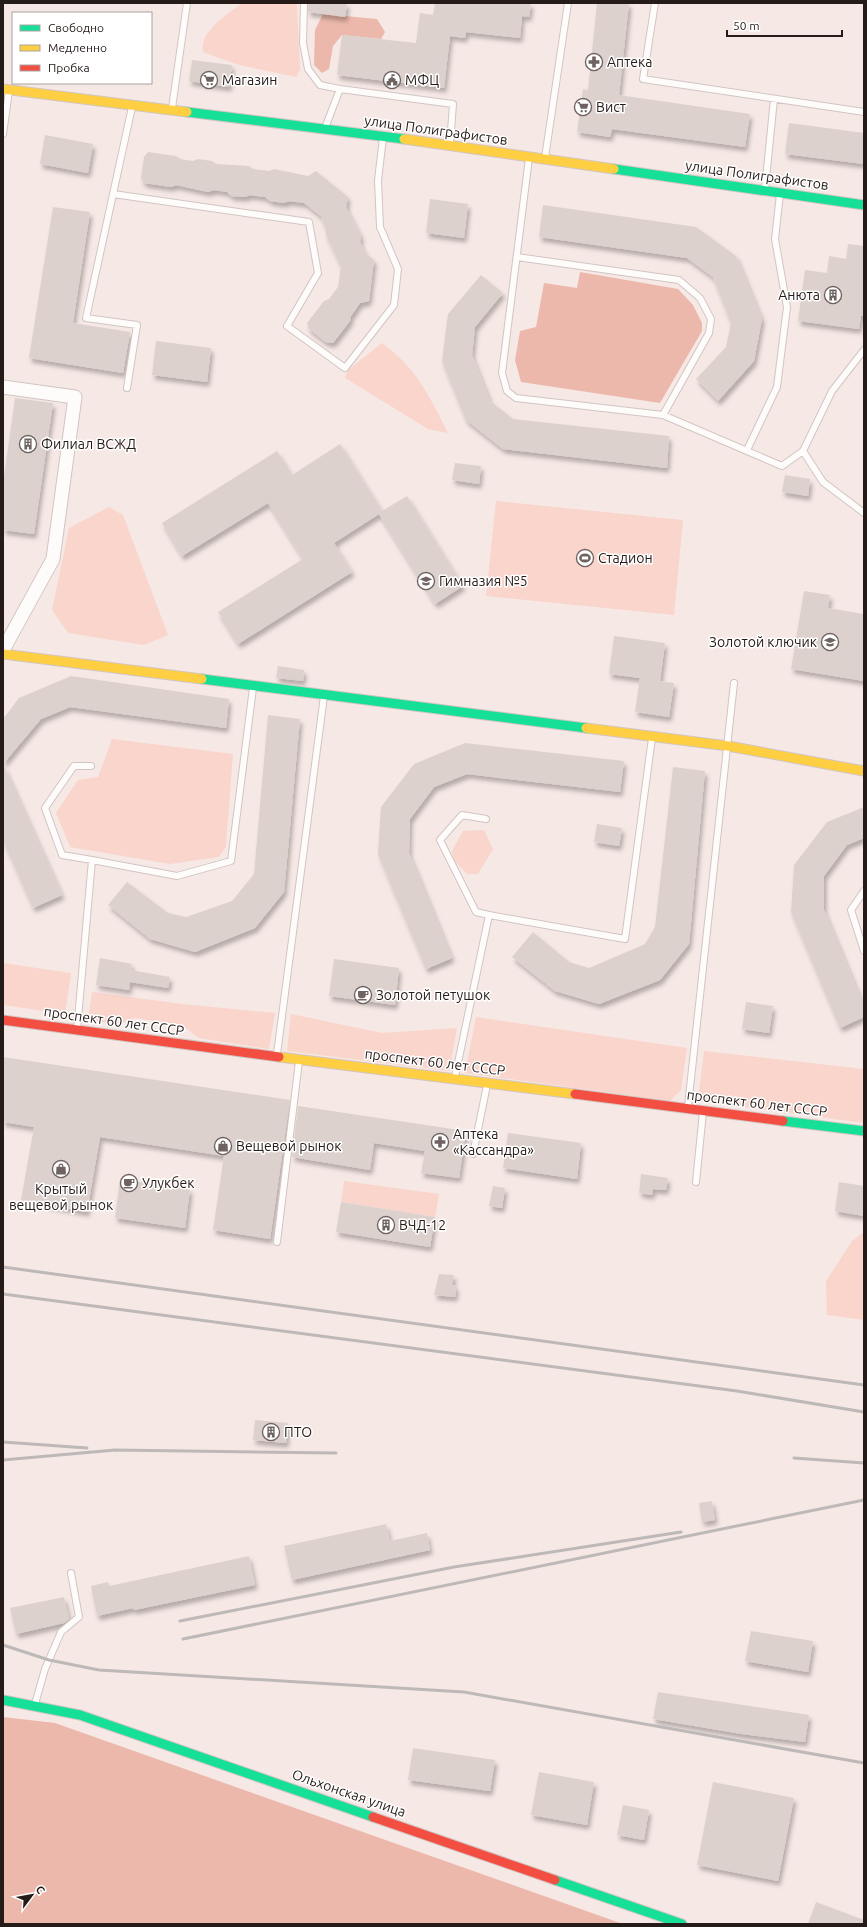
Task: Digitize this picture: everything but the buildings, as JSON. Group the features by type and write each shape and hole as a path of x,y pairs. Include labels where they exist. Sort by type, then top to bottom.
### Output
{"street":[{"name":"улица Полиграфистов","path":"6,89 383,136 864,205"},
{"path":"3,387 75,397 53,559 3,650"},
{"path":"3,654 652,738 728,746 864,771"},
{"name":"проспект 60 лет СССР","path":"3,1020 77,1031 864,1130"},
{"name":"Ольхонская улица","path":"3,1700 35,1705 80,1715 682,1924"}],"lane":[{"path":"172,110 187,3"},
{"path":"304,3 303,43 308,69 320,85 453,104 450,146"},
{"path":"545,159 568,3"},
{"path":"655,3 643,79 864,112"},
{"path":"3,134 6,89"},
{"path":"324,129 340,89"},
{"path":"765,190 774,99"},
{"path":"127,388 137,325 86,318 132,105"},
{"path":"113,194 309,222 318,273 287,326 345,368 394,306 398,269 380,227 378,180 383,136"},
{"path":"530,157 502,373 507,391 516,398 663,415 782,466 803,451 832,391 864,350"},
{"path":"747,450 777,387 787,307 775,239 780,192"},
{"path":"517,257 679,280 700,298 711,319 709,333 663,415"},
{"path":"803,451 824,482 864,513"},
{"path":"687,1108 734,683"},
{"path":"91,766 74,766 45,808 62,855 178,876 231,861 253,687"},
{"path":"277,1056 324,695"},
{"path":"486,819 462,815 440,840 476,912 625,939 652,738"},
{"path":"77,1031 92,860"},
{"path":"864,891 851,910 864,951"},
{"path":"454,1079 489,915"},
{"path":"277,1242 300,1059"},
{"path":"474,1154 487,1083"},
{"path":"696,1182 703,1109"},
{"path":"35,1705 45,1669 61,1632 79,1617 71,1573"}],"shaded area":[{"path":"242,3 294,3 297,5 300,70 296,77 239,65 203,52 205,37 210,30 222,18"},
{"path":"323,14 377,19 385,32 381,39 342,35 333,46 329,69 322,73 314,65 315,30"},
{"path":"580,272 678,289 693,305 702,323 702,331 660,403 521,382 515,360 520,331 536,327 544,283 577,288"},
{"path":"382,343 405,363 413,373 428,395 448,433 428,429 345,378 348,370"},
{"name":"Стадион","path":"496,501 683,520 674,615 486,596"},
{"path":"109,507 123,515 168,635 144,645 68,633 52,610 69,528"},
{"path":"112,739 233,754 226,846 219,857 170,864 70,847 56,813 78,780 98,777"},
{"path":"484,830 493,849 478,874 467,874 454,860 452,851 463,831"},
{"path":"3,963 71,973 65,1014 3,1005"},
{"path":"92,992 182,1004 275,1013 269,1049 199,1038 182,1025 135,1018 117,1024 88,1020"},
{"path":"291,1014 382,1033 457,1028 449,1071 287,1051"},
{"path":"476,1017 687,1048 681,1090 670,1101 465,1073"},
{"path":"704,1051 864,1069 864,1123 698,1101"},
{"path":"344,1181 439,1194 435,1217 341,1202"},
{"path":"864,1232 864,1320 827,1315 826,1281 852,1241"},
{"path":"3,1717 55,1723 623,1924 3,1924"}],"railway":[{"path":"3,1267 864,1385"},
{"path":"3,1294 737,1391 864,1412"},
{"path":"3,1442 87,1448"},
{"path":"3,1460 115,1450 336,1453"},
{"path":"794,1458 864,1463"},
{"path":"183,1639 864,1500"},
{"path":"180,1621 454,1567 681,1532"},
{"path":"3,1645 49,1660 99,1670 464,1692 864,1763"}],"traffic: fast":[{"path":"187,112 404,139"},
{"path":"614,169 864,205"},
{"path":"202,679 586,728"},
{"path":"783,1121 864,1131"},
{"path":"3,1700 80,1715 373,1817"},
{"path":"555,1880 682,1924"}],"traffic: slow":[{"path":"3,89 187,112"},
{"path":"404,139 614,169"},
{"path":"3,654 202,679"},
{"path":"586,728 728,746 864,771"},
{"path":"279,1057 575,1094"}],"traffic: jam":[{"path":"3,1020 279,1057"},
{"path":"575,1094 783,1121"},
{"path":"373,1817 555,1880"}],"place":[{"name":"Аптека","path":"594,62"},
{"name":"Магазин","path":"209,80"},
{"name":"МФЦ","path":"392,80"},
{"name":"Вист","path":"583,107"},
{"name":"Анюта","path":"833,295"},
{"name":"Филиал ВСЖД","path":"28,444"},
{"name":"Стадион","path":"585,558"},
{"name":"Гимназия №5","path":"426,581"},
{"name":"Золотой ключик","path":"830,642"},
{"name":"Золотой петушок","path":"363,995"},
{"name":"Аптека «Кассандра»","path":"440,1142"},
{"name":"Вещевой рынок","path":"223,1146"},
{"name":"Крытый вещевой рынок","path":"61,1169"},
{"name":"Улукбек","path":"129,1183"},
{"name":"ВЧД-12","path":"386,1225"},
{"name":"ПТО","path":"271,1432"}]}
